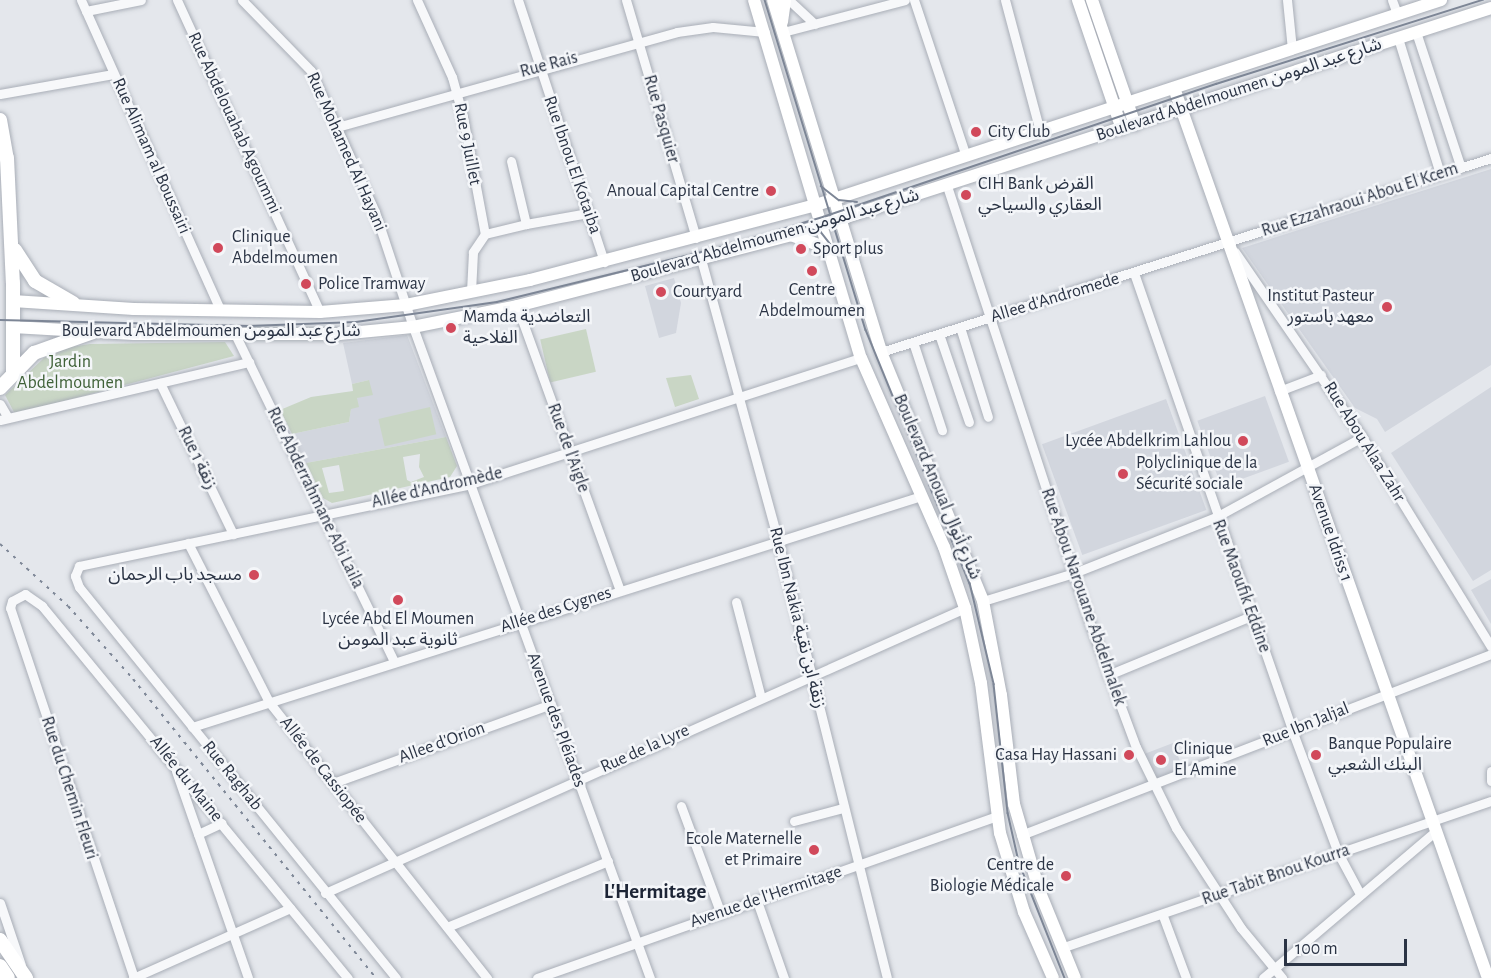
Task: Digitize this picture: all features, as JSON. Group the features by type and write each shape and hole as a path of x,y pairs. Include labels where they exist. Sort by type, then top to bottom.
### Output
{"main road":[{"name":"Boulevard Anoual شارع أنوال","path":"754,0 813,206 861,358 921,496 965,608 981,683 996,816 1024,912 1053,978"},
{"name":"Boulevard Anoual شارع أنوال","path":"773,0 881,352 983,601 1021,835 1061,948 1075,978"},
{"path":"782,29 787,0"},
{"path":"1078,0 1122,129"},
{"path":"1092,0 1136,125"},
{"name":"Boulevard Abdelmoumen شارع عبد المومن","path":"7,301 221,311 320,312 406,305 471,292 604,262 833,200 1441,0"},
{"name":"Boulevard Abdelmoumen شارع عبد المومن","path":"7,326 93,332 339,334 413,327 517,306 791,235 1491,8"},
{"name":"Avenue Idriss 1","path":"1174,88 1488,978"},
{"path":"0,120 7,158 11,237 7,326 13,373"},
{"path":"820,153 835,183 855,193"},
{"path":"791,235 819,245 828,255"},
{"path":"11,237 21,263 35,281 73,303"},
{"path":"0,388 13,373 50,345 93,332"},
{"path":"0,940 26,977"},
{"path":"0,966 8,978"}],"street":[{"name":"Rue Alimam al Boussairi","path":"81,0 221,311"},
{"path":"86,11 141,0"},
{"name":"Rue Abdelouahab Agoummi","path":"177,0 320,312"},
{"name":"Rue Mohamed Al Hayani","path":"242,0 311,71 375,212 413,327"},
{"name":"Rue 9 Juillet","path":"417,0 456,91 484,234"},
{"name":"Rue Ibnou El Kotaiba","path":"518,0 604,262"},
{"name":"Rue Pasquier","path":"626,0 696,238"},
{"path":"787,0 815,24"},
{"path":"782,29 815,24 904,0"},
{"path":"914,0 966,156"},
{"path":"1005,0 1040,132"},
{"path":"1287,0 1292,49"},
{"path":"1392,0 1397,14"},
{"name":"Rue Rais","path":"337,127 456,91 638,42 703,28 765,32"},
{"path":"1416,32 1461,168"},
{"path":"1398,38 1440,174"},
{"path":"0,94 113,74"},
{"name":"Rue Ezzahraoui Abou El Kcem","path":"1228,243 1491,158"},
{"path":"511,161 526,224"},
{"name":"Rue Abou Narouane Abdelmalek","path":"947,186 1108,675 1153,786 1220,896 1282,978"},
{"path":"471,292 473,252 484,234 588,213"},
{"name":"Allee d'Andromede","path":"881,352 1228,243"},
{"name":"Rue Abou Alaa Zahr","path":"1228,243 1362,437 1491,647"},
{"name":"Rue Ibn Nakia زنقة ابن نقية","path":"701,260 740,396 887,978"},
{"name":"Rue Maoufik Eddine","path":"1134,273 1216,516 1292,730 1338,854 1360,894"},
{"name":"Rue de l'Aigle","path":"517,306 620,590"},
{"name":"Avenue des Pléiades","path":"413,327 650,978"},
{"path":"960,327 988,417"},
{"name":"Rue Abderrahmane Abi Laila","path":"236,334 394,662"},
{"path":"939,334 969,422"},
{"path":"913,342 942,430"},
{"name":"Allée d'Andromède","path":"76,571 88,561 233,534 323,513 470,484 861,358"},
{"path":"0,404 4,419 249,362"},
{"path":"1279,391 1321,375"},
{"name":"Rue 1 زنقة","path":"160,383 233,534"},
{"path":"983,601 1074,573 1216,516 1362,437"},
{"name":"Allée des Cygnes","path":"192,727 921,496"},
{"name":"Allée de Cassiopée","path":"188,543 269,702 487,978"},
{"name":"Rue Raghab","path":"76,571 79,587 396,978"},
{"name":"Allée du Maine","path":"15,598 30,595 42,606 348,978"},
{"name":"Rue du Chemin Fleuri","path":"15,598 10,608 133,978"},
{"path":"736,602 760,698"},
{"name":"Rue de la Lyre","path":"326,893 965,608"},
{"path":"1108,675 1251,616"},
{"name":"Rue Ibn Jaljal","path":"1021,835 1153,786 1386,692 1491,654"},
{"name":"Allee d'Orion","path":"333,783 550,704"},
{"path":"173,763 248,978"},
{"path":"1491,771 1491,781"},
{"name":"Rue Tabit Bnou Kourra","path":"1061,948 1163,916 1338,854 1434,826 1491,801"},
{"path":"681,807 720,914"},
{"path":"794,821 843,808"},
{"name":"Avenue de l'Hermitage","path":"537,978 996,816"},
{"path":"198,834 222,823"},
{"path":"1263,978 1434,826"},
{"path":"447,927 608,861"},
{"path":"757,900 784,978"},
{"path":"0,903 26,977"},
{"path":"133,978 290,908"},
{"path":"1163,916 1186,978"},
{"path":"331,958 339,978"}],"shaded area":[{"name":"Institut Pasteur معهد باستور","path":"1491,169 1491,365 1385,432 1377,419 1355,408 1242,248"},
{"path":"674,278 681,303 676,333 659,338 645,286"},
{"path":"407,335 446,437 306,463 292,434 349,422 351,408 369,380 352,384 343,343"},
{"path":"1491,387 1491,570 1473,581 1391,453"},
{"name":"Lycée Abdelkrim Lahlou","path":"1265,396 1289,462 1221,486 1197,421"},
{"name":"Polyclinique de la Sécurité sociale","path":"1166,399 1206,510 1082,555 1042,444"},
{"path":"1491,579 1491,624 1471,590"},
{"name":"Clinique El Amine","path":"1173,743 1184,772 1151,784 1140,756"}],"green space":[{"path":"586,329 596,372 550,382 540,340"},
{"name":"Jardin Abdelmoumen","path":"225,342 234,356 15,414 5,395 46,356 64,348 90,344"},
{"path":"691,375 699,399 675,407 666,378"},
{"path":"369,380 373,395 357,398 359,407 351,409 349,422 292,434 280,410 311,397 353,391 352,384"},
{"path":"430,407 436,434 385,446 378,419"},
{"path":"446,437 457,466 450,477 332,503 323,498 306,463","holes":["420,454 419,467 424,477 411,482 407,480 403,457","339,465 344,491 329,493 322,468"]}],"tram line":[{"path":"765,0 866,330 970,583 994,684 1008,813 1019,862 1065,978"},
{"path":"0,320 249,326 356,322 497,302 715,249 823,217 1216,84 1483,0"},
{"path":"821,186 839,200 857,202"},
{"path":"799,225 821,232 836,251"}],"railway":[{"path":"0,544 68,606 133,679 376,978"}],"place":[{"name":"City Club","path":"976,132"},
{"name":"Anoual Capital Centre","path":"771,191"},
{"name":"CIH Bank القرض العقاري والسياحي","path":"966,195"},
{"name":"Clinique Abdelmoumen","path":"218,248"},
{"name":"Sport plus","path":"801,249"},
{"name":"Centre Abdelmoumen","path":"812,271"},
{"name":"Police Tramway","path":"306,284"},
{"name":"Courtyard","path":"661,292"},
{"name":"Institut Pasteur معهد باستور","path":"1387,307"},
{"name":"Mamda التعاضدية الفلاحية","path":"451,328"},
{"name":"Lycée Abdelkrim Lahlou","path":"1243,441"},
{"name":"Polyclinique de la Sécurité sociale","path":"1123,474"},
{"name":"مسجد باب الرحمان","path":"254,575"},
{"name":"Lycée Abd El Moumen ثانوية عبد المومن","path":"398,600"},
{"name":"Casa Hay Hassani","path":"1129,755"},
{"name":"Banque Populaire البنك الشعبي","path":"1316,755"},
{"name":"Clinique El Amine","path":"1161,760"},
{"name":"Ecole Maternelle et Primaire","path":"814,850"},
{"name":"Centre de Biologie Médicale","path":"1066,876"}],"district":[{"name":"L'Hermitage","path":"655,892"}]}
